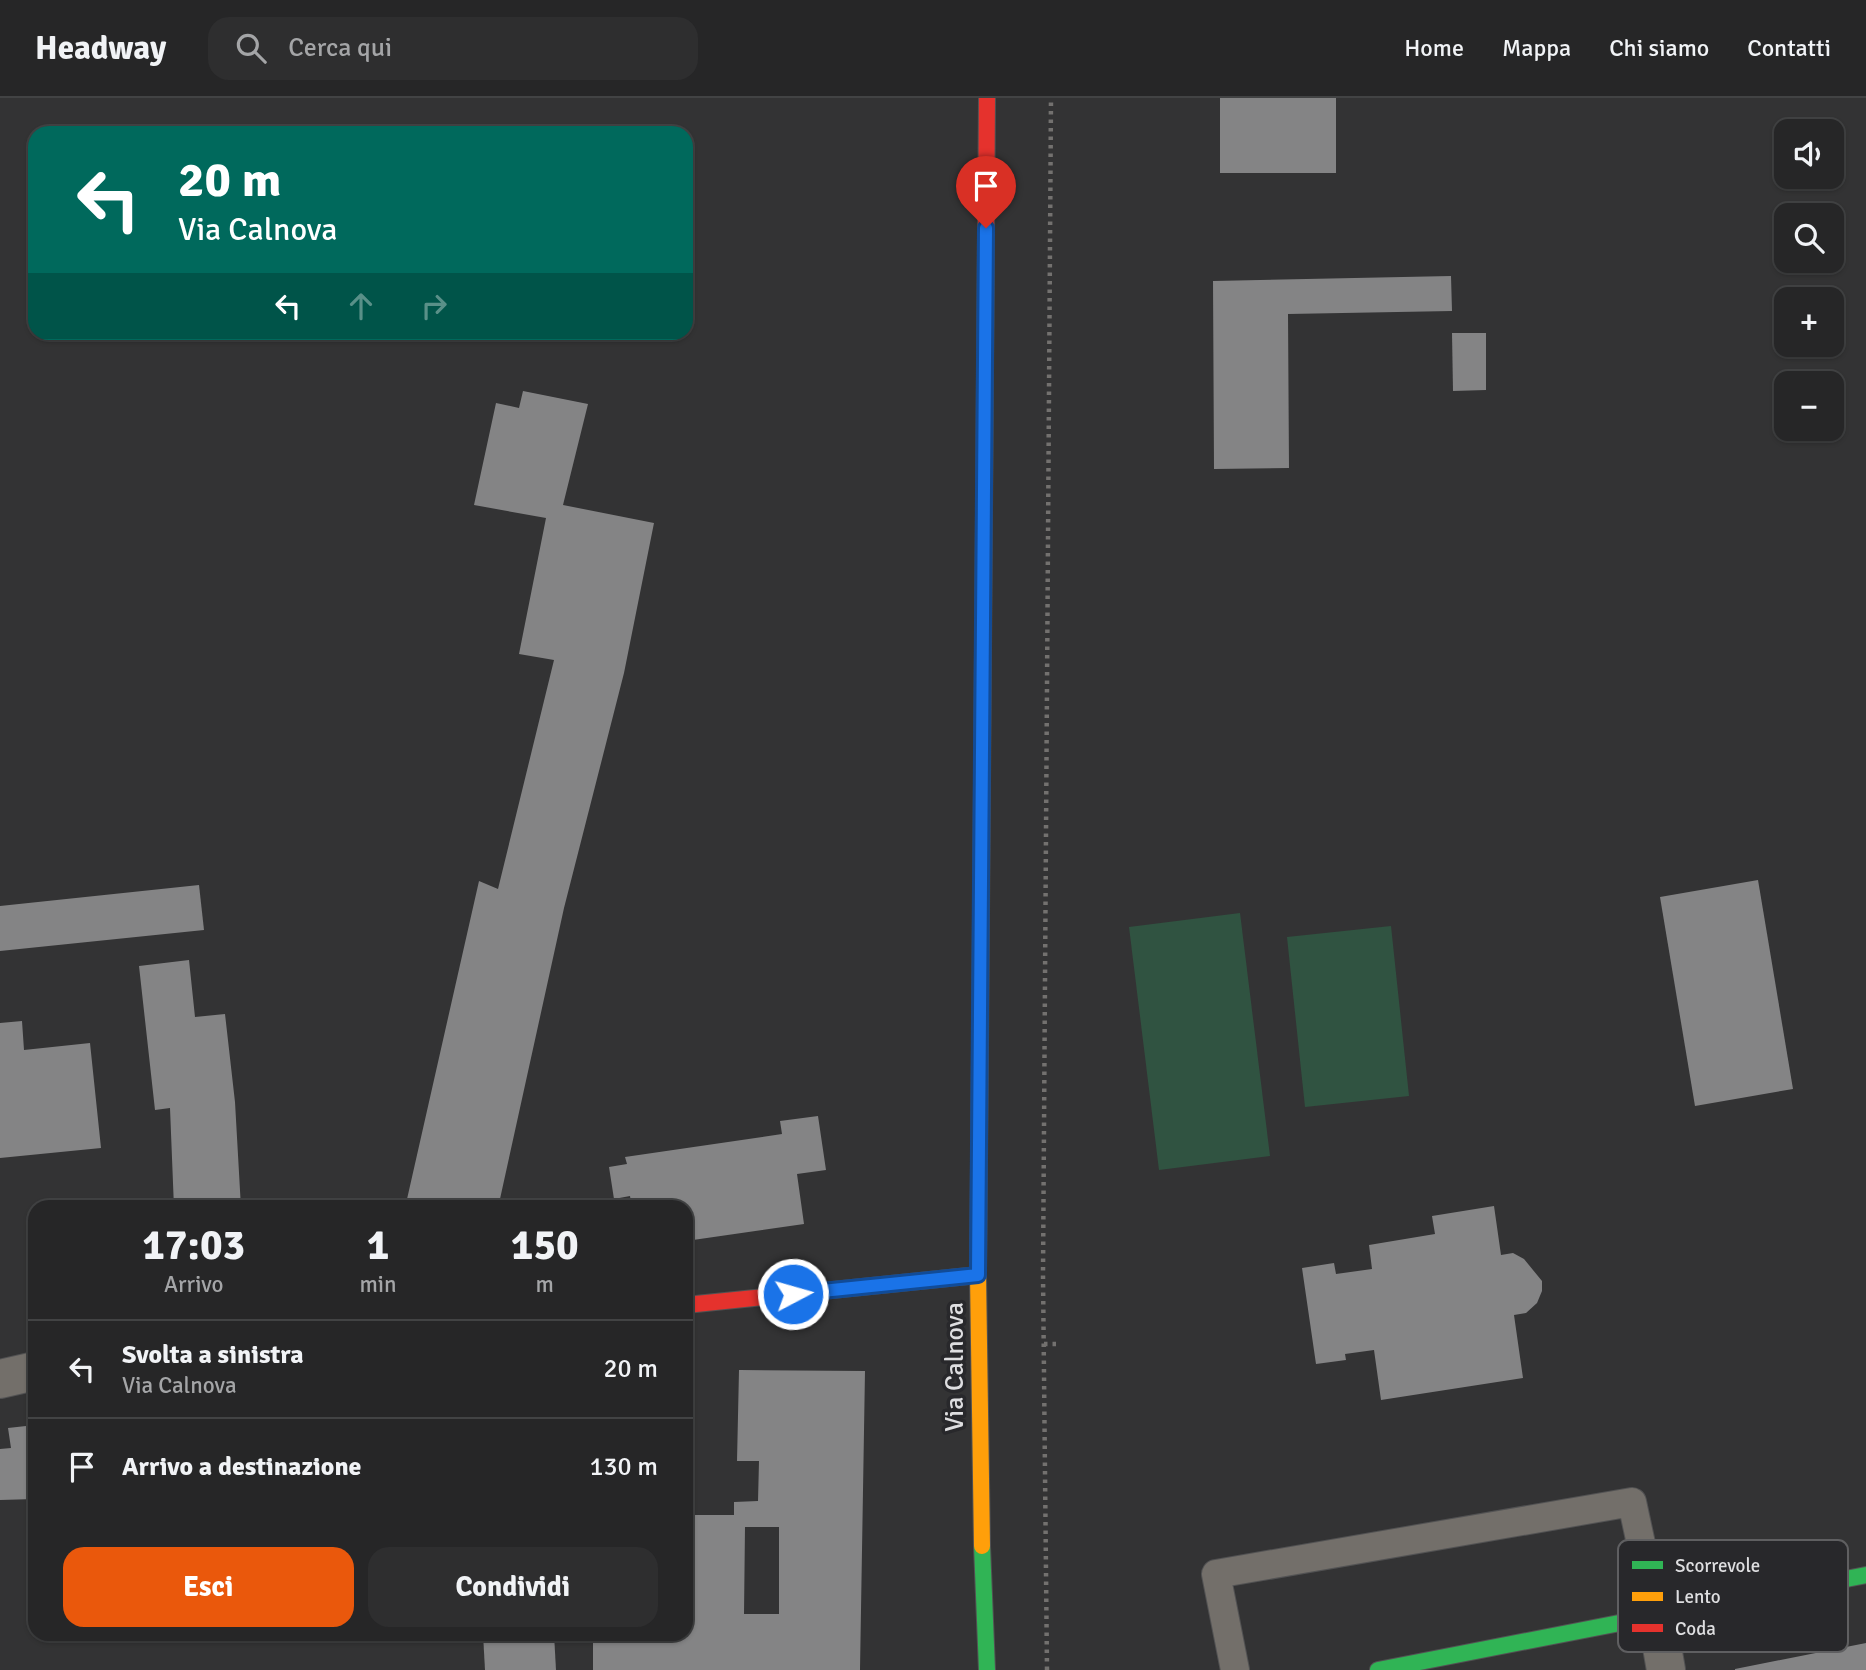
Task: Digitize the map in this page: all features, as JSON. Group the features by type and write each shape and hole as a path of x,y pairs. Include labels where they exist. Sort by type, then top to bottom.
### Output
{"main road":[{"name":"Via Calnova","path":"987,98 978,1275 980,1494 987,1670"},
{"path":"693,1304 978,1275"},
{"path":"1848,1579 1866,1575"},
{"path":"1378,1670 1618,1625"}],"street":[{"path":"0,1379 28,1373"},
{"path":"1663,1652 1666,1670"}],"lane":[{"path":"1235,1670 1216,1574 1632,1502 1640,1540"}],"path":[{"path":"1047,1670 1044,1344 1051,98"},
{"path":"1044,1344 1058,1344"}],"green space":[{"path":"1240,913 1270,1156 1159,1170 1129,927"},
{"path":"1391,926 1409,1096 1305,1107 1287,937"}],"building":[{"path":"1220,98 1336,98 1336,173 1220,173"},
{"path":"1451,276 1452,311 1288,314 1289,468 1214,469 1213,281"},
{"path":"1452,333 1486,333 1486,390 1453,391"},
{"path":"523,391 588,404 563,505 654,523 624,673 564,908 500,1200 407,1200 479,881 498,889 554,660 519,654 546,518 474,505 496,403 519,408"},
{"path":"1758,880 1793,1089 1695,1106 1660,897"},
{"path":"199,885 204,930 0,951 0,906"},
{"path":"189,960 195,1017 225,1014 235,1102 241,1200 174,1200 170,1108 155,1110 139,966"},
{"path":"22,1021 24,1050 90,1043 101,1148 0,1158 0,1023"},
{"path":"818,1116 826,1170 797,1174 804,1224 693,1240 693,1200 631,1200 630,1196 614,1199 609,1167 627,1164 625,1157 782,1134 780,1121"},
{"path":"1494,1206 1501,1255 1513,1253 1524,1259 1542,1281 1542,1291 1537,1303 1526,1313 1514,1315 1523,1378 1381,1400 1374,1350 1345,1354 1346,1360 1316,1364 1302,1268 1334,1263 1336,1274 1372,1269 1369,1245 1435,1234 1432,1216"},
{"path":"739,1370 865,1371 860,1670 593,1670 593,1641 693,1641 693,1515 734,1515 734,1502 758,1501 759,1461 737,1461","holes":["745,1527 779,1527 779,1614 744,1614"]},
{"path":"28,1426 28,1499 0,1500 0,1449 11,1448 8,1428"},
{"path":"483,1641 554,1641 556,1670 485,1670"},
{"path":"1866,1643 1866,1670 1735,1670 1821,1652 1848,1652 1848,1647"}],"traffic: fast":[{"path":"980,1048 983,650"},
{"path":"982,1546 987,1670"},
{"path":"1848,1579 1866,1575"},
{"path":"1378,1670 1618,1623"}],"traffic: slow":[{"path":"980,1048 978,1275 982,1546"}],"traffic: jam":[{"path":"983,650 987,98"},
{"path":"693,1304 978,1275"}],"route":[{"path":"793,1294 978,1275 986,228"}]}
